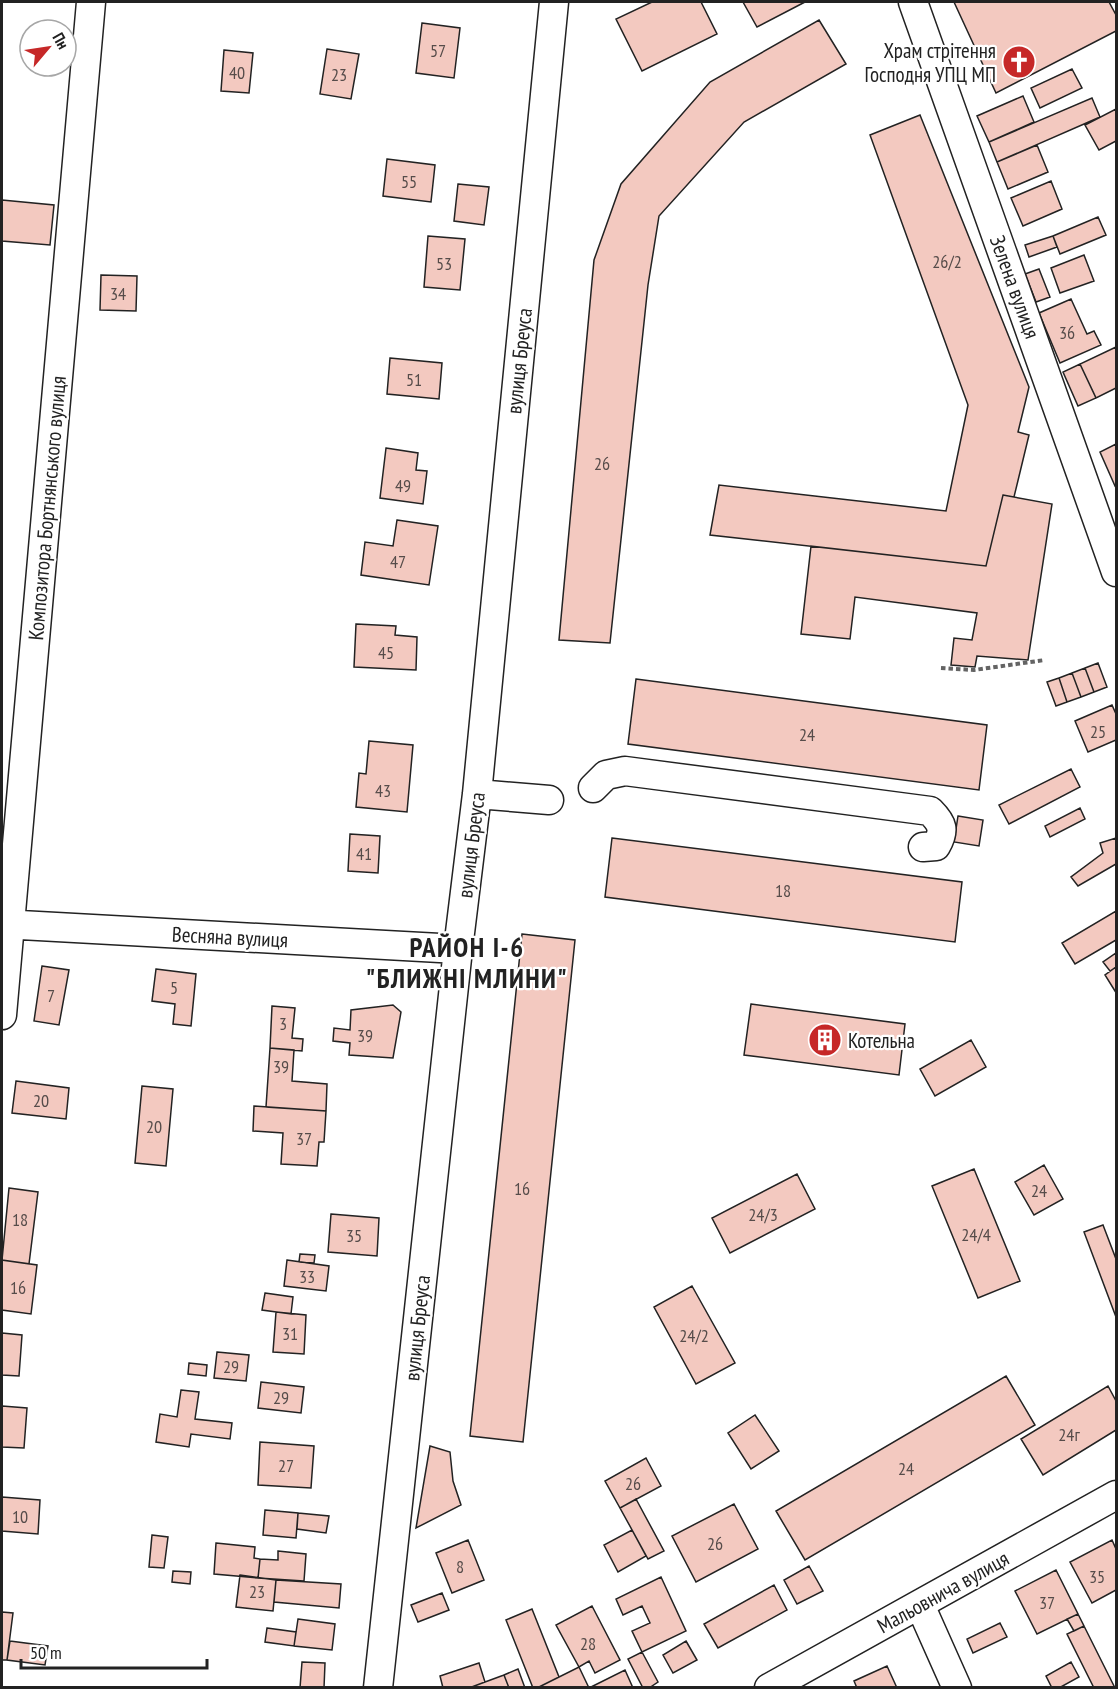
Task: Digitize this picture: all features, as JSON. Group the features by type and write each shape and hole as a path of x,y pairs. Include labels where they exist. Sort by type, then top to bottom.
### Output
{"street":[{"name":"Композитора Бортнянського вулиця","path":"2,1015 6,924 91,2"},
{"name":"вулиця Бреуса","path":"378,1688 458,949 477,794 554,2"},
{"name":"Зелена вулиця","path":"913,2 1116,572"},
{"path":"593,788 606,775 625,771 930,812 940,821 942,835 936,846 923,847"},
{"path":"477,794 549,800"},
{"name":"Весняна вулиця","path":"6,924 458,949"},
{"name":"Мальовнича вулиця","path":"769,1688 1116,1495"},
{"path":"920,1605 957,1688"}],"path":[{"path":"941,668 974,670 1045,660"}],"building":[{"path":"652,2 701,2 717,34 642,71 616,19"},
{"path":"743,2 805,2 757,27"},
{"name":"Храм стрітення Господня УПЦ МП","path":"954,2 1109,2 1116,15 1116,31 996,93"},
{"path":"819,20 846,64 744,122 659,216 648,285 610,643 559,640 594,260 621,184 710,82"},
{"path":"422,23 460,28 454,78 416,73"},
{"path":"327,49 359,54 351,99 320,94"},
{"path":"224,50 253,53 249,93 221,91"},
{"path":"1072,69 1082,88 1040,108 1031,88"},
{"path":"1023,96 1034,122 989,142 977,116"},
{"path":"1092,98 1100,117 997,162 989,142"},
{"path":"1116,109 1116,141 1099,150 1085,125"},
{"path":"920,115 1029,387 1018,432 1029,435 1014,497 1003,495 986,566 710,535 719,485 946,511 968,405 870,135"},
{"path":"1037,145 1048,172 1008,189 997,162"},
{"path":"387,159 435,165 431,202 383,196"},
{"path":"1051,181 1062,209 1023,226 1011,198"},
{"path":"458,184 489,187 484,225 454,221"},
{"path":"2,200 54,205 50,245 2,241"},
{"path":"1098,217 1106,235 1060,254 1053,236"},
{"path":"428,236 465,239 460,290 424,287"},
{"path":"1053,236 1057,247 1029,257 1025,245"},
{"path":"1084,255 1094,281 1060,293 1051,268"},
{"path":"1039,269 1050,297 1036,302 1025,274"},
{"path":"101,275 137,276 136,311 100,310"},
{"path":"1071,299 1087,334 1094,331 1101,345 1060,363 1039,313"},
{"path":"1116,347 1116,388 1096,398 1080,364"},
{"path":"390,358 442,363 439,399 387,394"},
{"path":"1080,364 1096,398 1078,406 1063,372"},
{"path":"1116,444 1116,485 1115,486 1100,452"},
{"path":"386,448 418,453 416,470 427,471 423,504 380,498"},
{"path":"1003,495 1052,504 1028,660 977,656 975,667 951,665 954,638 972,640 977,613 855,597 850,639 801,634 811,546 986,566"},
{"path":"397,520 438,526 429,585 361,575 365,542 393,546"},
{"path":"356,624 396,626 395,635 417,637 416,670 354,667"},
{"path":"1098,663 1107,687 1094,692 1085,668"},
{"path":"1085,668 1094,692 1081,697 1072,673"},
{"path":"1072,673 1081,697 1067,702 1059,678"},
{"path":"1059,678 1067,702 1056,706 1047,682"},
{"path":"636,679 987,725 979,790 628,744"},
{"path":"1112,705 1116,714 1116,740 1088,752 1075,721"},
{"path":"369,741 413,745 407,812 356,807 359,773 366,774"},
{"path":"1071,769 1080,787 1009,824 999,805"},
{"path":"1080,808 1085,819 1050,837 1045,826"},
{"path":"958,816 983,820 979,846 954,842"},
{"path":"350,834 380,836 378,873 348,871"},
{"path":"612,838 962,882 955,942 605,897"},
{"path":"1116,838 1116,864 1078,886 1071,877 1103,853 1100,843"},
{"path":"1116,911 1116,940 1075,964 1062,943"},
{"path":"522,934 575,940 523,1442 470,1436"},
{"path":"1116,953 1116,967 1110,971 1103,962"},
{"path":"42,966 69,970 59,1025 34,1021"},
{"path":"1116,967 1116,990 1115,991 1105,975"},
{"path":"156,969 196,974 191,1026 173,1024 175,1004 152,1001"},
{"name":"Котельна","path":"751,1004 905,1024 899,1075 744,1055"},
{"path":"393,1005 401,1012 393,1058 349,1055 350,1043 333,1041 334,1028 350,1030 351,1010"},
{"path":"272,1006 295,1008 292,1038 303,1039 302,1051 270,1048"},
{"path":"971,1040 986,1067 935,1096 920,1069"},
{"path":"270,1048 294,1050 292,1081 327,1084 326,1111 266,1107"},
{"path":"16,1081 69,1088 66,1119 12,1113"},
{"path":"142,1086 173,1089 166,1166 135,1163"},
{"path":"254,1106 326,1111 324,1142 319,1142 317,1166 281,1164 283,1133 253,1131"},
{"path":"1044,1165 1063,1199 1034,1215 1015,1182"},
{"path":"974,1169 1020,1281 978,1298 932,1186"},
{"path":"797,1174 815,1209 730,1253 712,1218"},
{"path":"9,1188 38,1192 29,1264 2,1260"},
{"path":"331,1214 379,1218 377,1256 328,1252"},
{"path":"1103,1225 1116,1259 1116,1317 1084,1232"},
{"path":"300,1254 315,1255 314,1263 299,1262"},
{"path":"2,1260 37,1265 31,1314 2,1310"},
{"path":"287,1260 329,1266 326,1291 284,1286"},
{"path":"692,1286 735,1363 696,1384 654,1307"},
{"path":"265,1293 293,1297 291,1314 262,1310"},
{"path":"276,1312 306,1315 304,1354 273,1352"},
{"path":"2,1333 22,1335 19,1376 2,1375"},
{"path":"217,1352 249,1355 246,1381 214,1378"},
{"path":"189,1363 207,1365 206,1376 188,1374"},
{"path":"1006,1376 1035,1425 805,1560 776,1511"},
{"path":"261,1382 304,1387 301,1413 258,1408"},
{"path":"1108,1386 1116,1401 1116,1430 1043,1475 1021,1439"},
{"path":"181,1390 199,1392 195,1419 232,1423 230,1439 191,1434 189,1447 156,1442 160,1414 177,1417"},
{"path":"2,1406 27,1408 24,1448 2,1447"},
{"path":"755,1415 779,1451 751,1469 728,1433"},
{"path":"260,1442 314,1446 311,1488 258,1485"},
{"path":"430,1446 450,1452 453,1481 461,1505 416,1528"},
{"path":"646,1458 661,1486 620,1508 605,1481"},
{"path":"2,1497 40,1500 38,1534 2,1531"},
{"path":"636,1499 664,1551 648,1559 620,1508"},
{"path":"734,1504 758,1549 696,1582 672,1536"},
{"path":"265,1510 298,1513 296,1538 263,1535"},
{"path":"298,1513 329,1516 326,1533 297,1529"},
{"path":"632,1530 646,1556 618,1572 604,1545"},
{"path":"152,1535 168,1537 164,1568 149,1567"},
{"path":"468,1540 484,1580 452,1593 436,1553"},
{"path":"1112,1540 1116,1549 1116,1590 1092,1603 1070,1562"},
{"path":"216,1543 255,1547 254,1558 260,1559 258,1578 214,1574"},
{"path":"278,1551 306,1554 304,1581 258,1578 260,1559 278,1560"},
{"path":"809,1566 823,1591 797,1604 784,1580"},
{"path":"1056,1570 1078,1614 1037,1634 1015,1591"},
{"path":"173,1571 191,1572 190,1584 172,1582"},
{"path":"240,1575 276,1580 273,1611 236,1607"},
{"path":"661,1577 686,1631 642,1652 632,1631 650,1623 642,1606 623,1615 616,1599"},
{"path":"276,1580 341,1584 339,1608 274,1602"},
{"path":"774,1585 787,1610 718,1648 704,1624"},
{"path":"442,1593 449,1610 418,1622 411,1605"},
{"path":"592,1606 620,1660 595,1673 589,1661 579,1667 556,1625"},
{"path":"532,1609 559,1677 537,1688 533,1688 506,1620"},
{"path":"2,1612 13,1613 7,1660 2,1660"},
{"path":"1078,1614 1084,1626 1074,1631 1067,1619"},
{"path":"298,1619 335,1624 332,1650 294,1646"},
{"path":"1000,1623 1007,1637 973,1653 967,1639"},
{"path":"1084,1626 1115,1688 1094,1688 1067,1634"},
{"path":"267,1628 296,1632 294,1646 265,1642"},
{"path":"10,1641 48,1646 45,1665 7,1660"},
{"path":"686,1641 697,1660 673,1673 663,1655"},
{"path":"642,1652 658,1682 649,1688 643,1688 628,1659"},
{"path":"302,1662 325,1663 324,1688 300,1688"},
{"path":"1071,1662 1079,1677 1059,1688 1052,1688 1046,1676"},
{"path":"479,1663 485,1682 469,1688 443,1688 440,1676"},
{"path":"887,1666 897,1688 857,1688 854,1681"},
{"path":"579,1667 589,1688 537,1688"},
{"path":"518,1669 525,1688 509,1688 504,1675"},
{"path":"625,1670 633,1688 589,1688"},
{"path":"504,1675 509,1688 469,1688 485,1682"}],"place":[{"name":"Храм стрітення Господня УПЦ МП","path":"1019,62"},
{"name":"Котельна","path":"825,1040"}],"district":[{"name":"РАЙОН І-6 \"БЛИЖНІ МЛИНИ\"","path":"467,962"}]}
